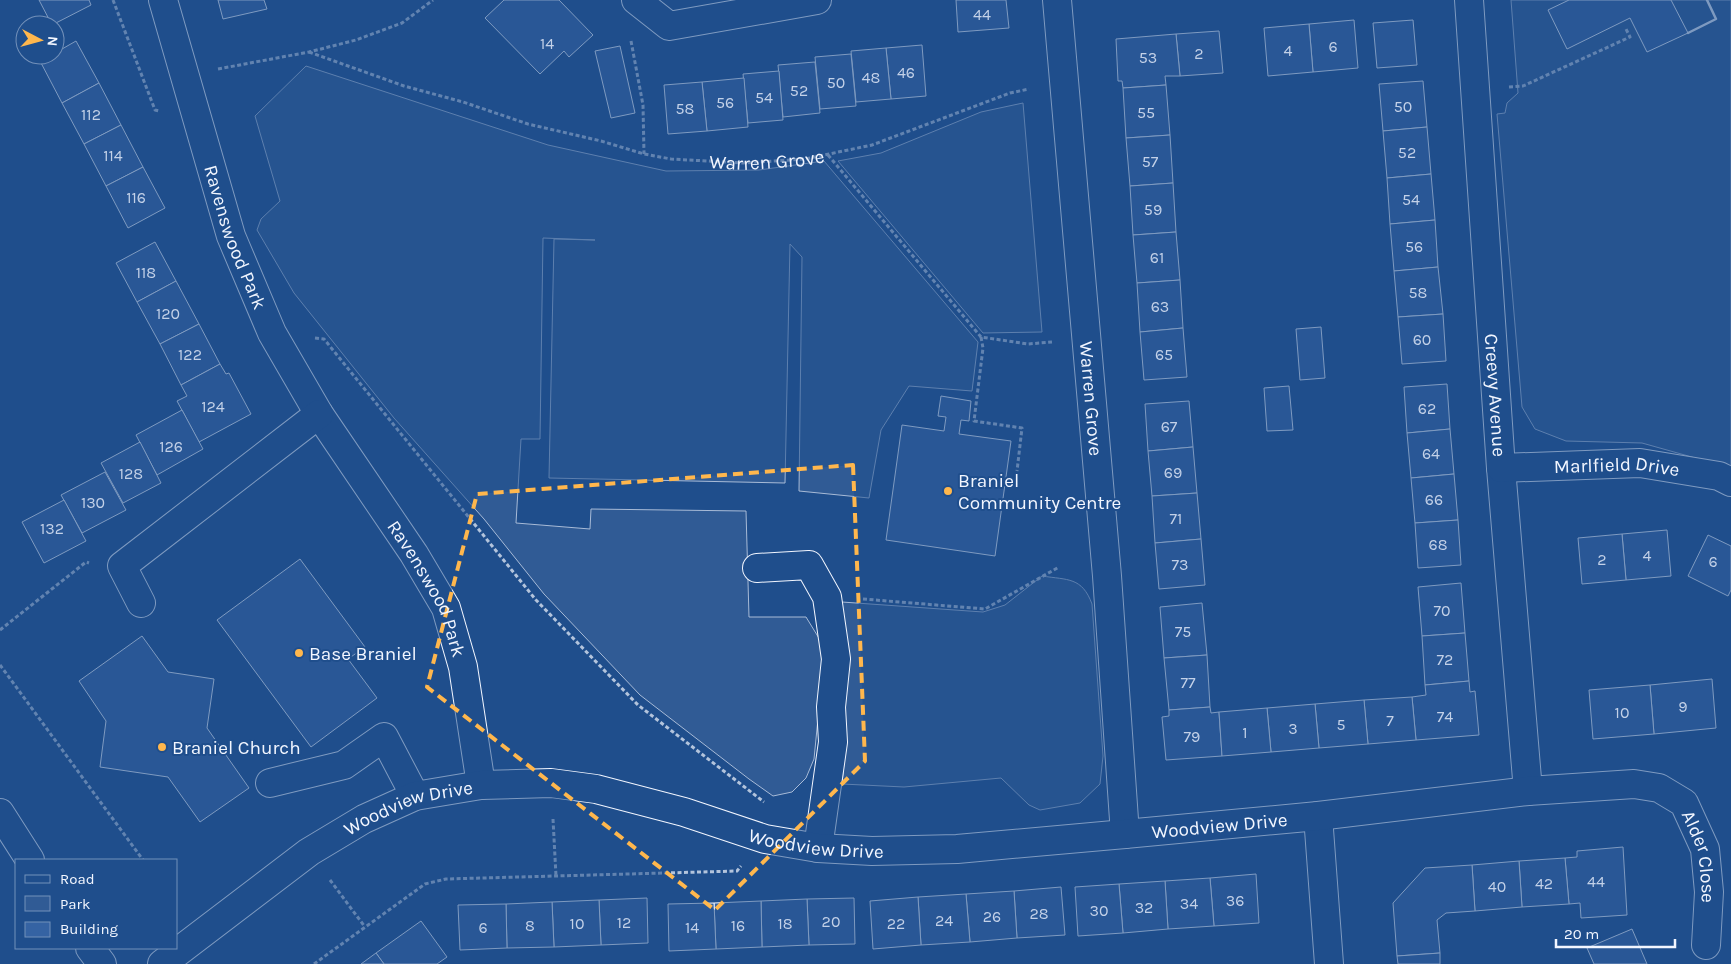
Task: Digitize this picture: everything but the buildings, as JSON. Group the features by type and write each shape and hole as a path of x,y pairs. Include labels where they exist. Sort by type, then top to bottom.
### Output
{"street":[{"name":"Ravenswood Park","path":"163,0 231,236 272,333 319,414 414,554 446,608 463,667 481,785"},
{"path":"636,1 669,26 817,0"},
{"name":"Warren Grove","path":"1057,0 1125,834"},
{"name":"Creevy Avenue","path":"1469,0 1501,468 1528,791"},
{"path":"141,604 122,566 319,414"},
{"name":"Marlfield Drive","path":"1501,468 1640,463 1719,476 1731,482"},
{"path":"757,568 809,565 828,597 836,659 831,707 832,749 818,848"},
{"path":"270,783 344,765 384,737 415,796"},
{"name":"Woodview Drive","path":"162,964 309,852 364,820 415,796 481,785 551,783 596,789 684,812 765,839 818,848 872,851 957,849 1125,834 1318,816 1528,791"},
{"name":"Alder Close","path":"1528,791 1634,784 1659,788 1684,803 1704,850 1709,892 1706,945"},
{"path":"0,813 29,859"},
{"path":"1318,816 1329,964"},
{"path":"91,949 102,964"}],"path":[{"path":"186,76 309,52 356,40 402,23 433,0"},
{"path":"636,1 631,40 633,60 643,105 644,154"},
{"path":"1475,92 1523,86 1630,37 1625,27"},
{"name":"Warren Grove","path":"309,52 404,86 463,102 528,124 601,141 644,154 743,164 805,159 872,145 1010,93 1064,83"},
{"path":"828,155 981,337 983,348 974,421 1022,428 1017,471"},
{"path":"272,333 324,339 536,600 638,705 763,799 766,806 765,839 737,871 446,879 425,884 314,964"},
{"path":"981,337 1028,344 1086,340"},
{"path":"0,630 86,562 122,566"},
{"path":"828,597 985,609 1059,568"},
{"path":"0,665 142,859"},
{"path":"551,783 556,876"},
{"path":"309,852 365,927"}],"highlighted area":[{"path":"853,465 865,761 715,910 427,687 477,494"}],"green space":[{"path":"1511,0 1731,0 1731,468 1642,443 1566,441 1535,429 1522,407 1497,114 1505,113 1507,103 1518,93"},
{"path":"306,66 548,145 666,171 759,170 824,161 978,342 972,391 909,386 881,430 869,498 799,491 802,257 790,244 785,483 549,478 554,239 595,240 543,238 540,439 521,439 516,523 590,529 591,509 746,511 749,617 806,617 825,648 814,759 806,778 792,792 773,796 640,695 544,594 484,519 394,418 294,293 257,230 261,219 280,201 255,116"},
{"path":"1023,103 1042,332 983,333 838,161 881,153 981,112"},
{"path":"1042,576 1067,579 1079,584 1088,595 1092,604 1103,756 1100,784 1080,803 1040,810 1029,805 1001,778 904,787 842,784 846,741 837,712 842,602 983,612 1005,605"}],"wall":[{"path":"1688,33 1716,19 1707,0"}],"place":[{"name":"Braniel Community Centre","path":"948,491"},
{"name":"Base Braniel","path":"299,653"},
{"name":"Braniel Church","path":"162,747"}]}
